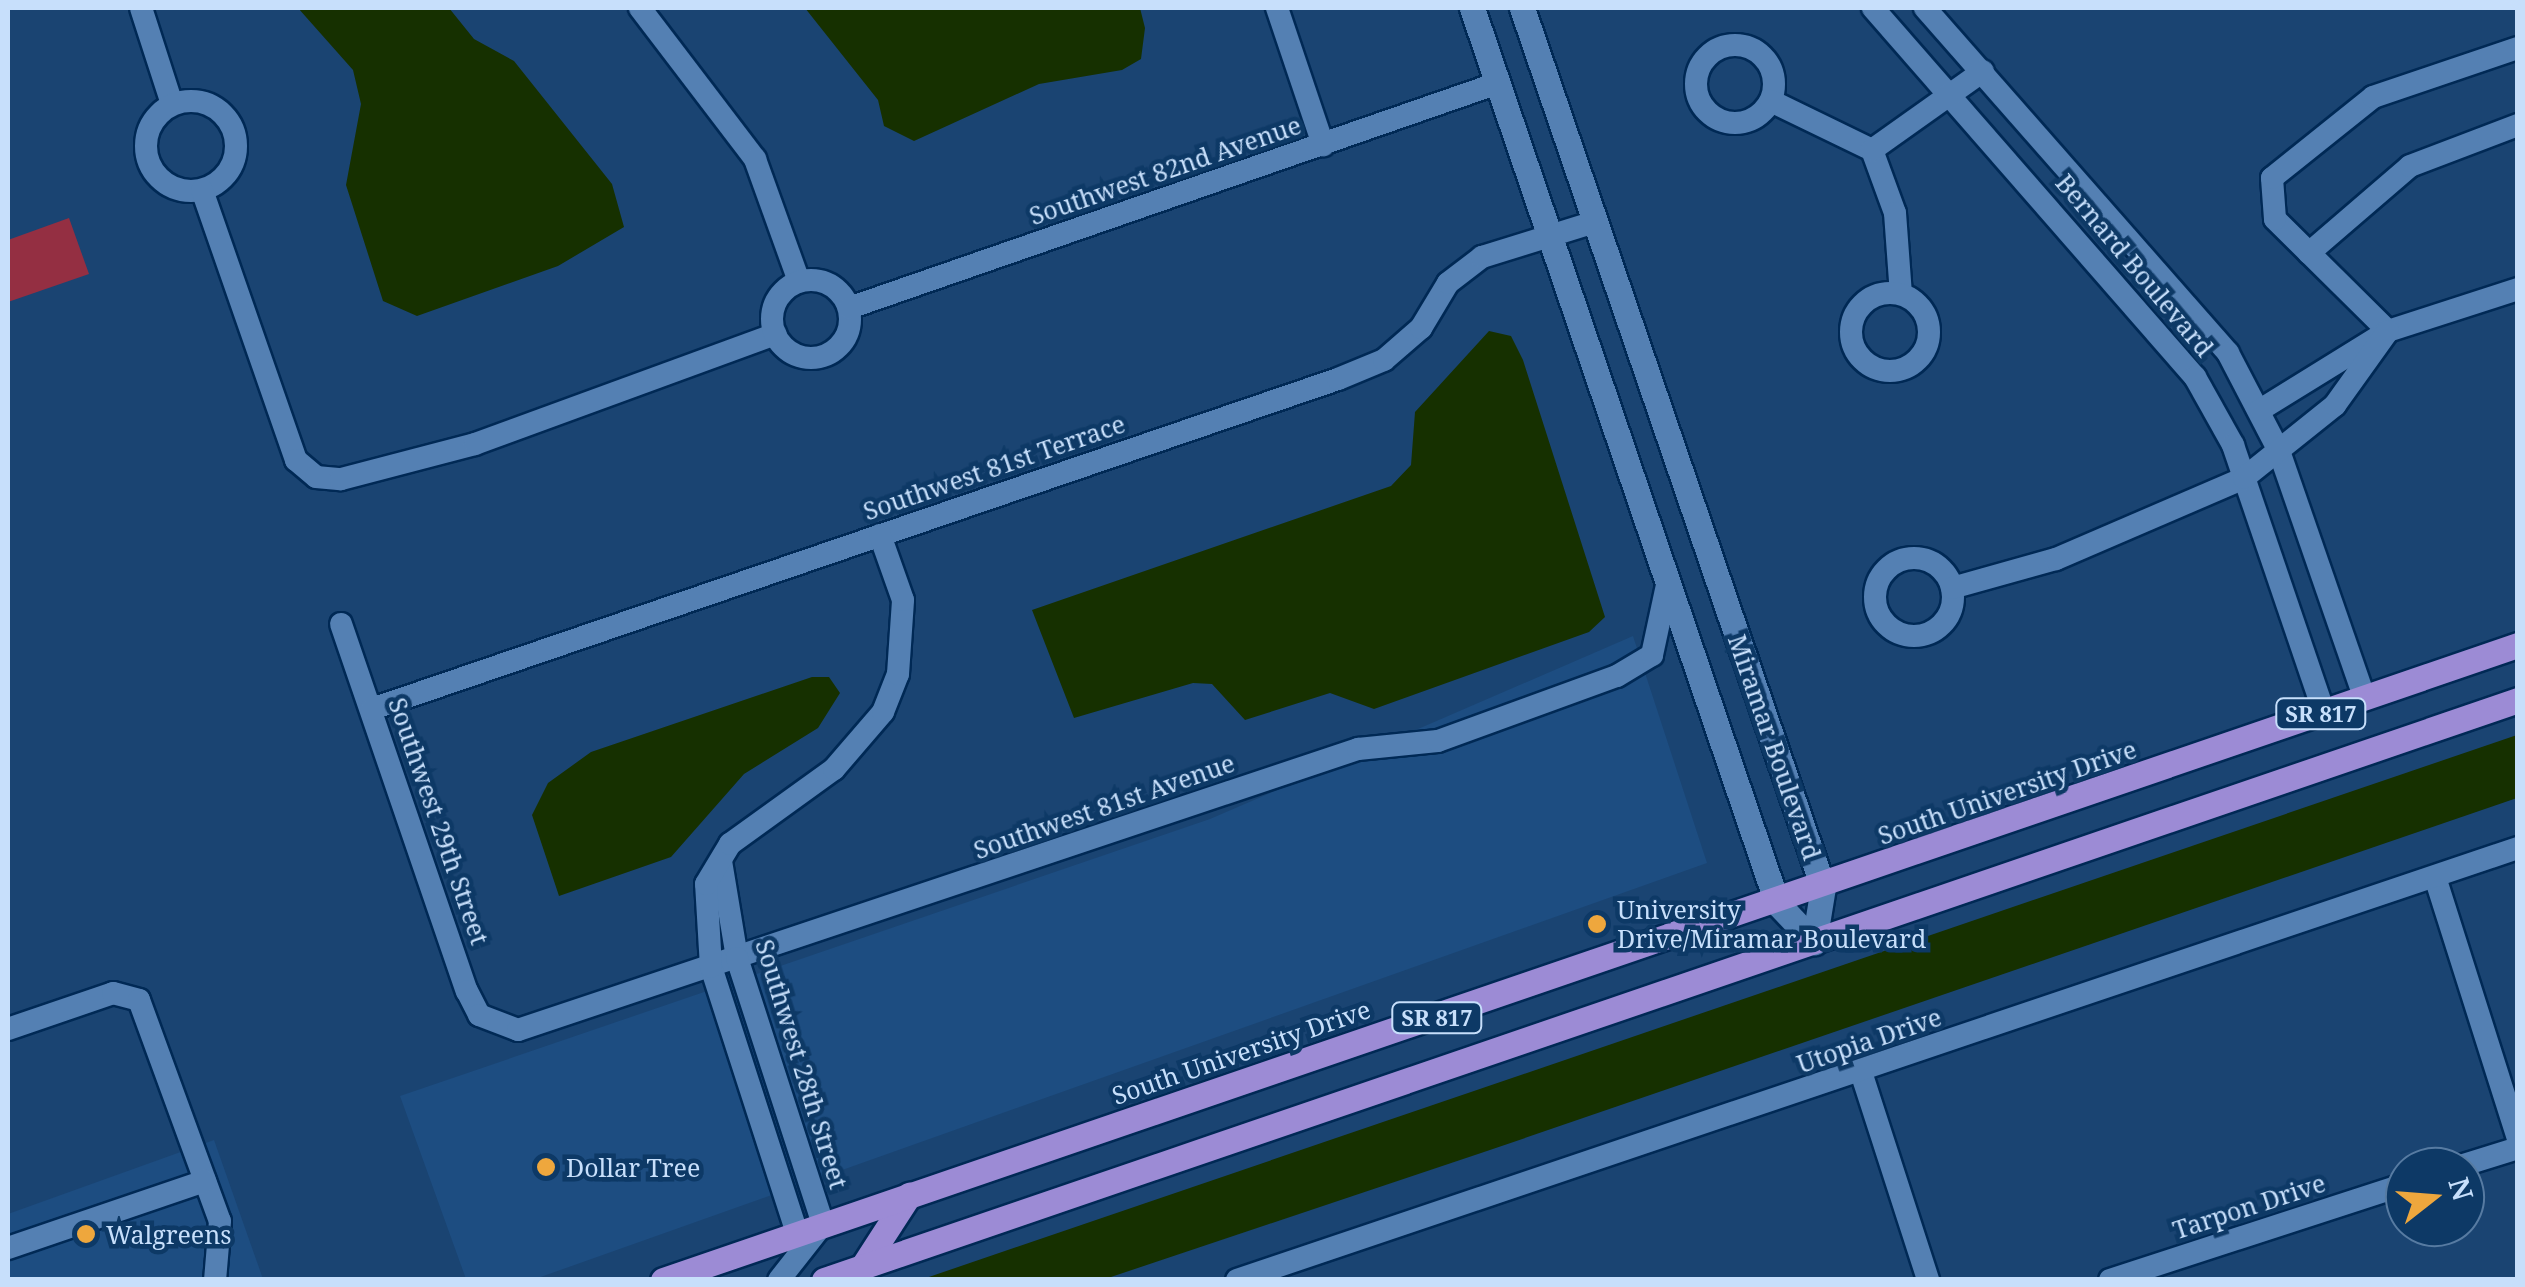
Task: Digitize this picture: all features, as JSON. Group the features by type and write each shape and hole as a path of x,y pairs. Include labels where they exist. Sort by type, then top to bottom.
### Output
{"main road":[{"name":"South University Drive","path":"663,1280 1777,904 2518,645"},
{"name":"SR 817","path":"824,1280 2518,700"},
{"path":"863,1266 909,1196"}],"street":[{"path":"140,8 172,104"},
{"path":"640,8 755,159 799,282"},
{"path":"1277,8 1322,145"},
{"name":"Miramar Boulevard","path":"1472,8 1777,904 1814,942"},
{"name":"Miramar Boulevard","path":"1522,8 1823,887 1814,942"},
{"name":"Bernard Boulevard","path":"1873,8 1952,93 2195,377 2244,478 2324,713"},
{"name":"Bernard Boulevard","path":"1925,8 2183,294 2260,410 2280,452 2364,699"},
{"path":"2388,331 2275,220 2272,178 2374,97 2518,48"},
{"path":"1872,150 1983,71"},
{"name":"Southwest 82nd Avenue","path":"850,308 1498,83"},
{"path":"1771,100 1872,150 1894,212 1901,294"},
{"path":"172,104 216,107 234,131 234,160 202,190 172,188 146,153 151,124 172,104"},
{"path":"2309,253 2410,166 2518,126"},
{"path":"202,190 296,460 316,477 341,479 475,444 775,334"},
{"name":"Southwest 81st Terrace","path":"372,709 1384,360 1482,256 1596,222"},
{"path":"824,281 850,308 848,334 831,354 793,354 775,334 773,309 799,282 824,281"},
{"path":"2260,410 2388,331 2518,289"},
{"path":"1952,588 2056,560 2244,478 2335,405 2388,331"},
{"path":"797,1234 711,967 706,884 756,820 834,770 883,712 898,674 903,600 880,535"},
{"name":"Southwest 81st Avenue","path":"497,1024 536,1027 1358,749 1438,741 1617,676 1652,655 1667,580"},
{"name":"Southwest 29th Street","path":"341,624 467,991 479,1015 497,1024"},
{"name":"Utopia Drive","path":"1237,1280 2518,848"},
{"name":"Southwest 28th Street","path":"721,861 736,958 823,1224"},
{"path":"2435,877 2518,1138"},
{"path":"8,1029 113,993 138,1000 220,1222 215,1280"},
{"path":"1861,1072 1928,1280"},
{"path":"2485,1158 2518,1148"},
{"path":"8,1248 206,1182"},
{"name":"Tarpon Drive","path":"2110,1280 2385,1191"},
{"path":"778,1280 823,1224"}],"shaded area":[{"path":"298,8 449,8 474,39 514,61 612,184 624,227 558,266 417,316 383,301 346,185 361,104 353,70"},
{"path":"805,8 1140,8 1145,28 1141,59 1122,70 1039,84 914,141 884,126 878,100"},
{"path":"69,218 89,274 8,302 8,240"},
{"path":"1489,331 1511,336 1523,360 1605,617 1589,632 1374,709 1330,693 1245,720 1212,684 1193,683 1074,718 1032,610 1391,486 1411,465 1415,412"},
{"path":"1633,636 1707,863 535,1279 466,1279 400,1096 1210,819"},
{"path":"812,677 829,677 840,693 818,728 744,774 671,857 559,896 532,815 548,783 591,752"},
{"path":"2517,735 2517,798 1487,1151 1105,1279 923,1279"},
{"path":"214,1140 263,1279 8,1279 8,1214"}],"place":[{"name":"University Drive/Miramar Boulevard","path":"1597,924"},
{"name":"Dollar Tree","path":"546,1167"},
{"name":"Walgreens","path":"86,1234"}]}
